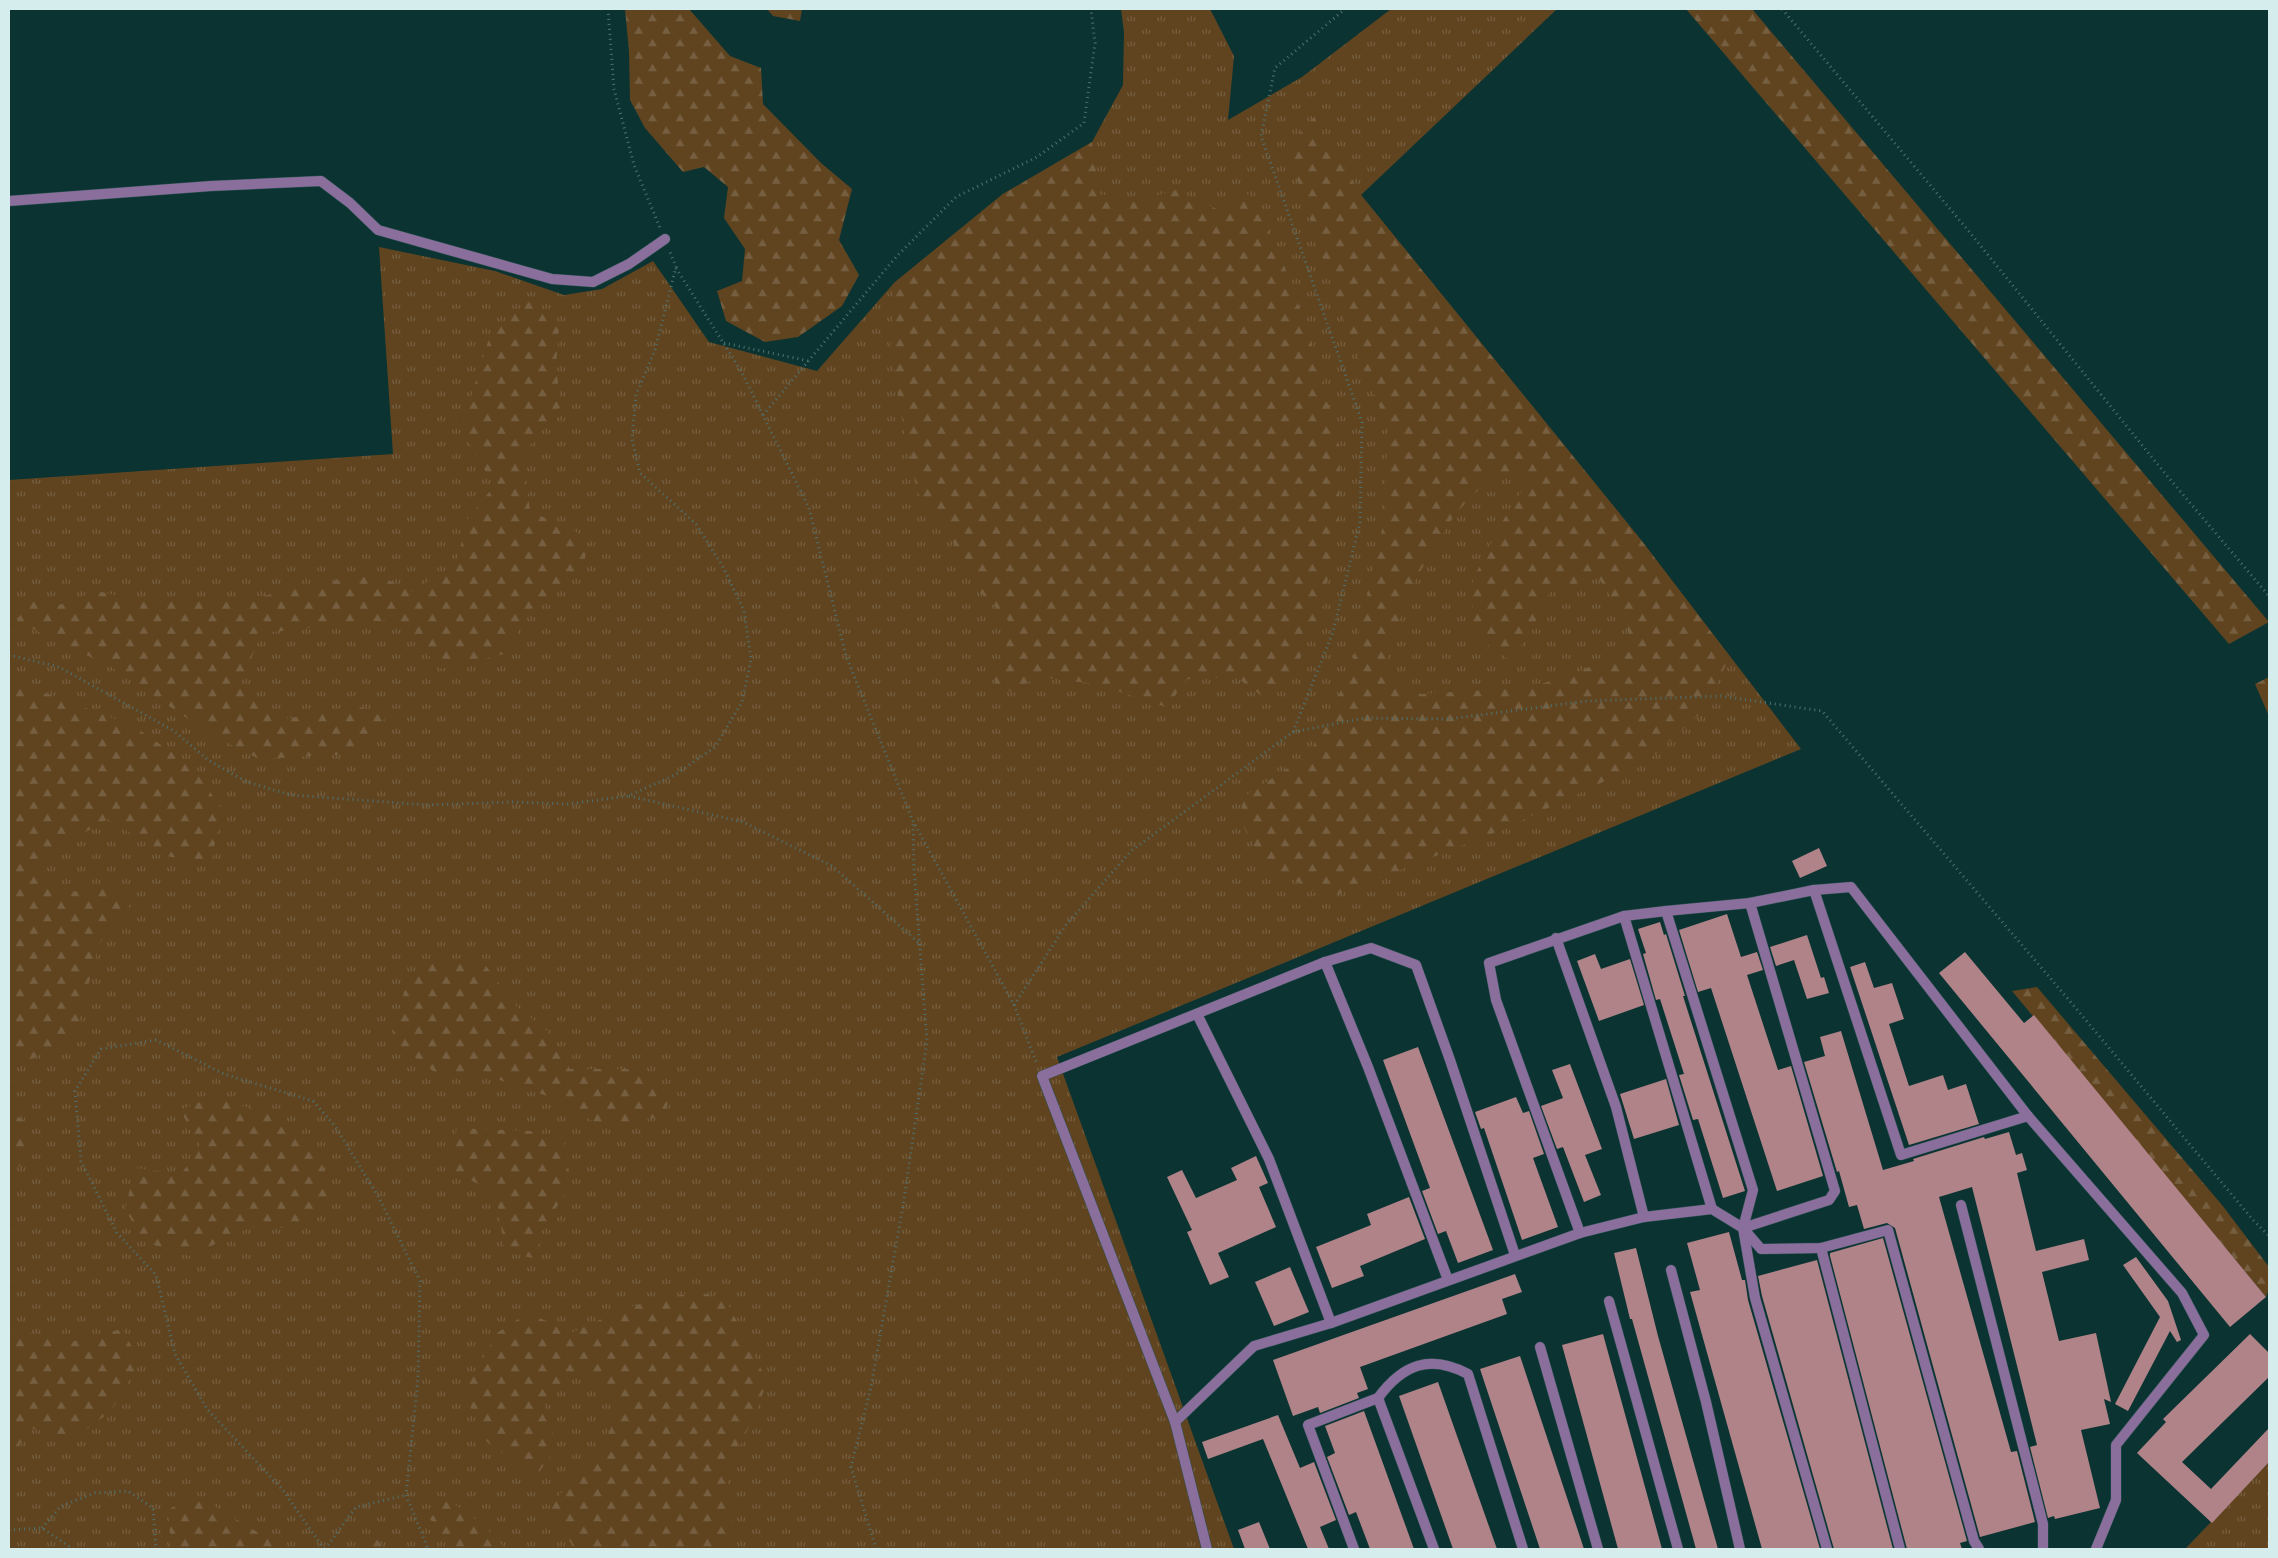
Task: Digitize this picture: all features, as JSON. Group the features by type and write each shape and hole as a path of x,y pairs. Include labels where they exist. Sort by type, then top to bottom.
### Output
{"lane":[{"path":"9,201 211,186 321,181 350,202 378,230 552,279 593,282 629,264 665,239"},
{"path":"1580,1233 1496,1000 1489,963 1556,938 1624,916 1750,903 1814,890 1850,887 2028,1116 2182,1294 2204,1335 2116,1445 2116,1500 2096,1549"},
{"path":"1814,890 1901,1155 2028,1116"},
{"path":"1743,1228 1829,1200 1835,1191 1750,903"},
{"path":"1666,911 1753,1190 1743,1228 1755,1298 1827,1549"},
{"path":"1624,916 1712,1209"},
{"path":"1556,938 1616,1107 1644,1218"},
{"path":"1207,1549 1175,1422 1042,1076 1325,962 1371,948 1416,965 1515,1255"},
{"path":"1325,962 1368,1067 1448,1280"},
{"path":"1197,1014 1269,1159 1331,1323"},
{"path":"1960,1205 2043,1524 2042,1549"},
{"path":"1175,1422 1254,1346 1331,1323 1580,1233 1644,1218 1712,1209 1743,1228 1761,1249 1821,1248 1888,1230 1974,1542 1979,1549"},
{"path":"1821,1248 1900,1549"},
{"path":"1671,1270 1706,1402 1740,1549"},
{"path":"1609,1301 1678,1549"},
{"path":"1540,1347 1598,1549"},
{"path":"1354,1549 1308,1426 1378,1398 1404,1370 1429,1364 1449,1364 1468,1374 1523,1549"},
{"path":"1378,1398 1434,1549"}],"path":[{"path":"608,9 614,88 634,165 676,267 741,371 809,508 846,656 914,821 1014,1005 1042,1076"},
{"path":"763,415 896,257 956,197 1037,157 1084,123 1095,43 1091,9"},
{"path":"1293,732 1333,632 1360,522 1362,422 1261,136 1275,68 1345,9"},
{"path":"1782,9 1967,229 2163,471 2269,596"},
{"path":"9,655 59,667 174,731 208,760 247,782 291,796 427,805 514,802 568,804 628,796 675,775 715,747 742,702 751,659 744,611 723,567 696,524 640,473 632,439 636,395 655,350 676,267"},
{"path":"724,343 809,361"},
{"path":"1014,1005 1066,925 1131,851 1293,732 1364,718 1449,719 1587,700 1721,696 1822,711 2074,1006 2253,1220 2269,1236"},
{"path":"628,796 743,822 832,866 919,943"},
{"path":"876,1549 851,1468 871,1387 904,1200 926,1041 919,943 914,821"},
{"path":"406,1495 356,1507 325,1549 282,1489 207,1409 175,1354 156,1275 117,1233 81,1161 75,1090 101,1048 156,1040 224,1074 313,1101 335,1126 378,1196 420,1281 418,1378 406,1495 428,1549"},
{"path":"42,1528 61,1506 95,1493 128,1491 154,1508 156,1549"},
{"path":"9,1530 42,1528 73,1549"}],"green space":[{"path":"625,9 689,9 730,56 761,68 763,104 821,163 852,189 839,240 859,275 842,306 798,337 765,342 726,321 717,291 742,281 745,249 724,218 728,187 704,167 683,172 645,128 630,100 629,51"},
{"path":"767,9 802,9 800,21 773,16"},
{"path":"1121,9 1210,9 1234,56 1228,120 1302,77 1391,9 1557,9 1361,195 1641,540 1801,749 1057,1057 1234,1549 9,1549 9,480 393,454 379,247 495,271 564,295 602,289 653,261 709,342 817,371 894,283 1003,194 1092,142 1123,85 1124,32"},
{"path":"1686,9 1752,9 2269,622 2229,644"},
{"path":"1314,117 1361,195 1641,540 1730,657 1702,712 1647,761 1504,829 1329,898 1267,867 1238,818 1245,796 1310,754 1350,672 1384,521 1388,426 1346,329 1287,148","holes":["1532,475 1502,522 1473,579 1472,634 1511,661 1531,631 1550,592 1598,577 1626,620 1631,649 1578,672 1532,687 1421,694 1387,673 1389,649 1415,580 1455,514 1491,477"]},
{"path":"1092,142 1099,194 1137,201 1176,190 1219,210 1249,194 1266,224 1290,280 1322,377 1340,452 1339,517 1323,606 1299,661 1269,701 1236,677 1188,679 1166,707 1096,684 1039,677 997,697 993,669 1016,627 981,593 946,530 917,492 899,404 891,345 894,283 1003,194"},
{"path":"530,301 559,328 556,366 561,406 523,454 530,511 587,537 584,571 532,609 504,654 441,669 397,619 262,633 240,684 284,719 360,707 386,718 347,754 259,759 212,735 111,667 17,621 29,598 56,606 97,591 120,596 192,601 263,596 325,582 379,575 411,592 456,564 467,520 494,486 461,429 491,332"},
{"path":"2269,677 2269,716 2255,684"},
{"path":"9,680 132,725 193,767 221,808 211,865 167,856 108,819 67,843 39,866 64,893 123,884 130,910 99,944 75,1036 29,1060 9,1045"},
{"path":"430,962 483,962 515,1005 547,1031 570,1069 630,1069 672,1090 664,1116 602,1127 556,1099 488,1076 441,1077 392,1040 404,992"},
{"path":"2037,987 2222,1205 2269,1267 2269,1289 2266,1297 2012,991"},
{"path":"212,1097 280,1117 317,1147 333,1200 289,1228 251,1227 190,1256 145,1242 125,1210 135,1168 181,1174 201,1147 180,1110"},
{"path":"9,1111 26,1122 31,1154 9,1177"},
{"path":"457,1128 530,1131 564,1141 571,1185 542,1229 538,1259 505,1252 496,1194 449,1168"},
{"path":"699,1291 728,1304 767,1381 758,1407 727,1474 733,1538 729,1549 613,1549 610,1547 574,1549 550,1506 573,1479 606,1448 617,1403 581,1371 543,1401 557,1447 535,1478 486,1441 464,1393 497,1333 527,1313 573,1332 628,1307"},
{"path":"14,1329 66,1343 122,1329 140,1362 111,1411 74,1439 26,1427 11,1468 18,1504 9,1506 9,1332"},
{"path":"2269,1462 2269,1549 2185,1549"},
{"path":"194,1494 274,1542 280,1549 171,1549 168,1510"},
{"path":"446,1498 481,1523 506,1549 454,1549 430,1519"},
{"path":"374,1537 386,1549 358,1549"}],"building":[{"path":"1819,848 1827,866 1800,878 1792,861"},
{"path":"1727,914 1741,957 1757,952 1763,970 1747,975 1778,1070 1791,1066 1823,1176 1777,1191 1711,988 1698,992 1679,930"},
{"path":"1660,922 1664,935 1666,934 1685,996 1683,996 1745,1191 1723,1198 1698,1119 1693,1120 1679,1075 1684,1074 1660,999 1656,1000 1643,954 1646,953 1638,929"},
{"path":"1807,935 1821,978 1824,977 1829,993 1807,999 1794,960 1776,966 1770,947"},
{"path":"1965,952 2024,1023 2034,1015 2266,1297 2230,1327 1939,973"},
{"path":"1595,954 1601,969 1630,959 1644,1005 1599,1021 1577,961"},
{"path":"1865,962 1874,988 1892,983 1904,1019 1889,1024 1909,1086 1943,1075 1948,1090 1966,1084 1979,1124 1909,1145 1850,967"},
{"path":"1841,1031 1883,1170 1984,1137 1985,1139 2009,1132 2016,1155 2022,1153 2027,1170 2017,1173 2036,1251 2084,1239 2089,1260 2042,1272 2059,1341 2096,1333 2111,1402 2104,1399 2110,1424 2081,1430 2100,1508 2055,1519 2054,1516 2048,1518 2030,1447 2037,1445 1972,1187 1939,1197 2011,1452 2017,1451 2035,1522 1980,1537 1895,1228 1887,1223 1864,1229 1857,1205 1849,1207 1804,1062 1825,1056 1820,1037"},
{"path":"1418,1047 1493,1250 1458,1263 1446,1231 1438,1234 1422,1191 1430,1188 1383,1060"},
{"path":"1570,1064 1602,1149 1585,1155 1601,1195 1584,1202 1563,1147 1557,1149 1541,1106 1563,1098 1552,1070"},
{"path":"1666,1079 1679,1125 1634,1139 1620,1094"},
{"path":"1516,1097 1523,1113 1529,1111 1544,1154 1533,1158 1558,1227 1522,1240 1484,1128 1481,1129 1475,1112"},
{"path":"1256,1156 1268,1183 1259,1187 1276,1227 1218,1253 1229,1277 1210,1285 1187,1232 1192,1230 1167,1177 1182,1170 1196,1198 1237,1180 1231,1168"},
{"path":"1409,1197 1425,1239 1360,1266 1364,1276 1332,1288 1316,1247 1371,1225 1367,1214"},
{"path":"1729,1232 1742,1280 1745,1280 1748,1300 1820,1549 1762,1549 1690,1292 1700,1290 1687,1243"},
{"path":"1883,1238 1967,1541 1960,1543 1962,1549 1907,1549 1830,1256 1830,1253"},
{"path":"1636,1248 1658,1336 1718,1549 1696,1549 1632,1319 1630,1319 1614,1253"},
{"path":"2136,1257 2168,1301 2181,1340 2177,1342 2170,1331 2128,1411 2115,1404 2160,1317 2123,1265"},
{"path":"1817,1260 1893,1549 1834,1549 1762,1296 1758,1276"},
{"path":"1290,1267 1309,1312 1274,1326 1255,1282"},
{"path":"1515,1274 1522,1292 1502,1299 1507,1314 1360,1367 1368,1389 1357,1393 1359,1398 1320,1413 1318,1407 1293,1416 1273,1360"},
{"path":"1603,1334 1662,1549 1618,1549 1562,1345"},
{"path":"2250,1334 2269,1353 2269,1377 2182,1462 2211,1489 2269,1428 2269,1462 2212,1523 2137,1453 2166,1422 2163,1419"},
{"path":"1520,1356 1584,1549 1540,1549 1480,1369"},
{"path":"1438,1382 1497,1549 1453,1549 1399,1396"},
{"path":"1364,1411 1414,1549 1370,1549 1356,1512 1349,1515 1327,1457 1335,1453 1325,1426"},
{"path":"1278,1415 1300,1468 1314,1462 1336,1520 1320,1527 1329,1549 1308,1549 1263,1439 1208,1459 1202,1442"},
{"path":"1259,1522 1270,1549 1245,1549 1238,1530"}]}
